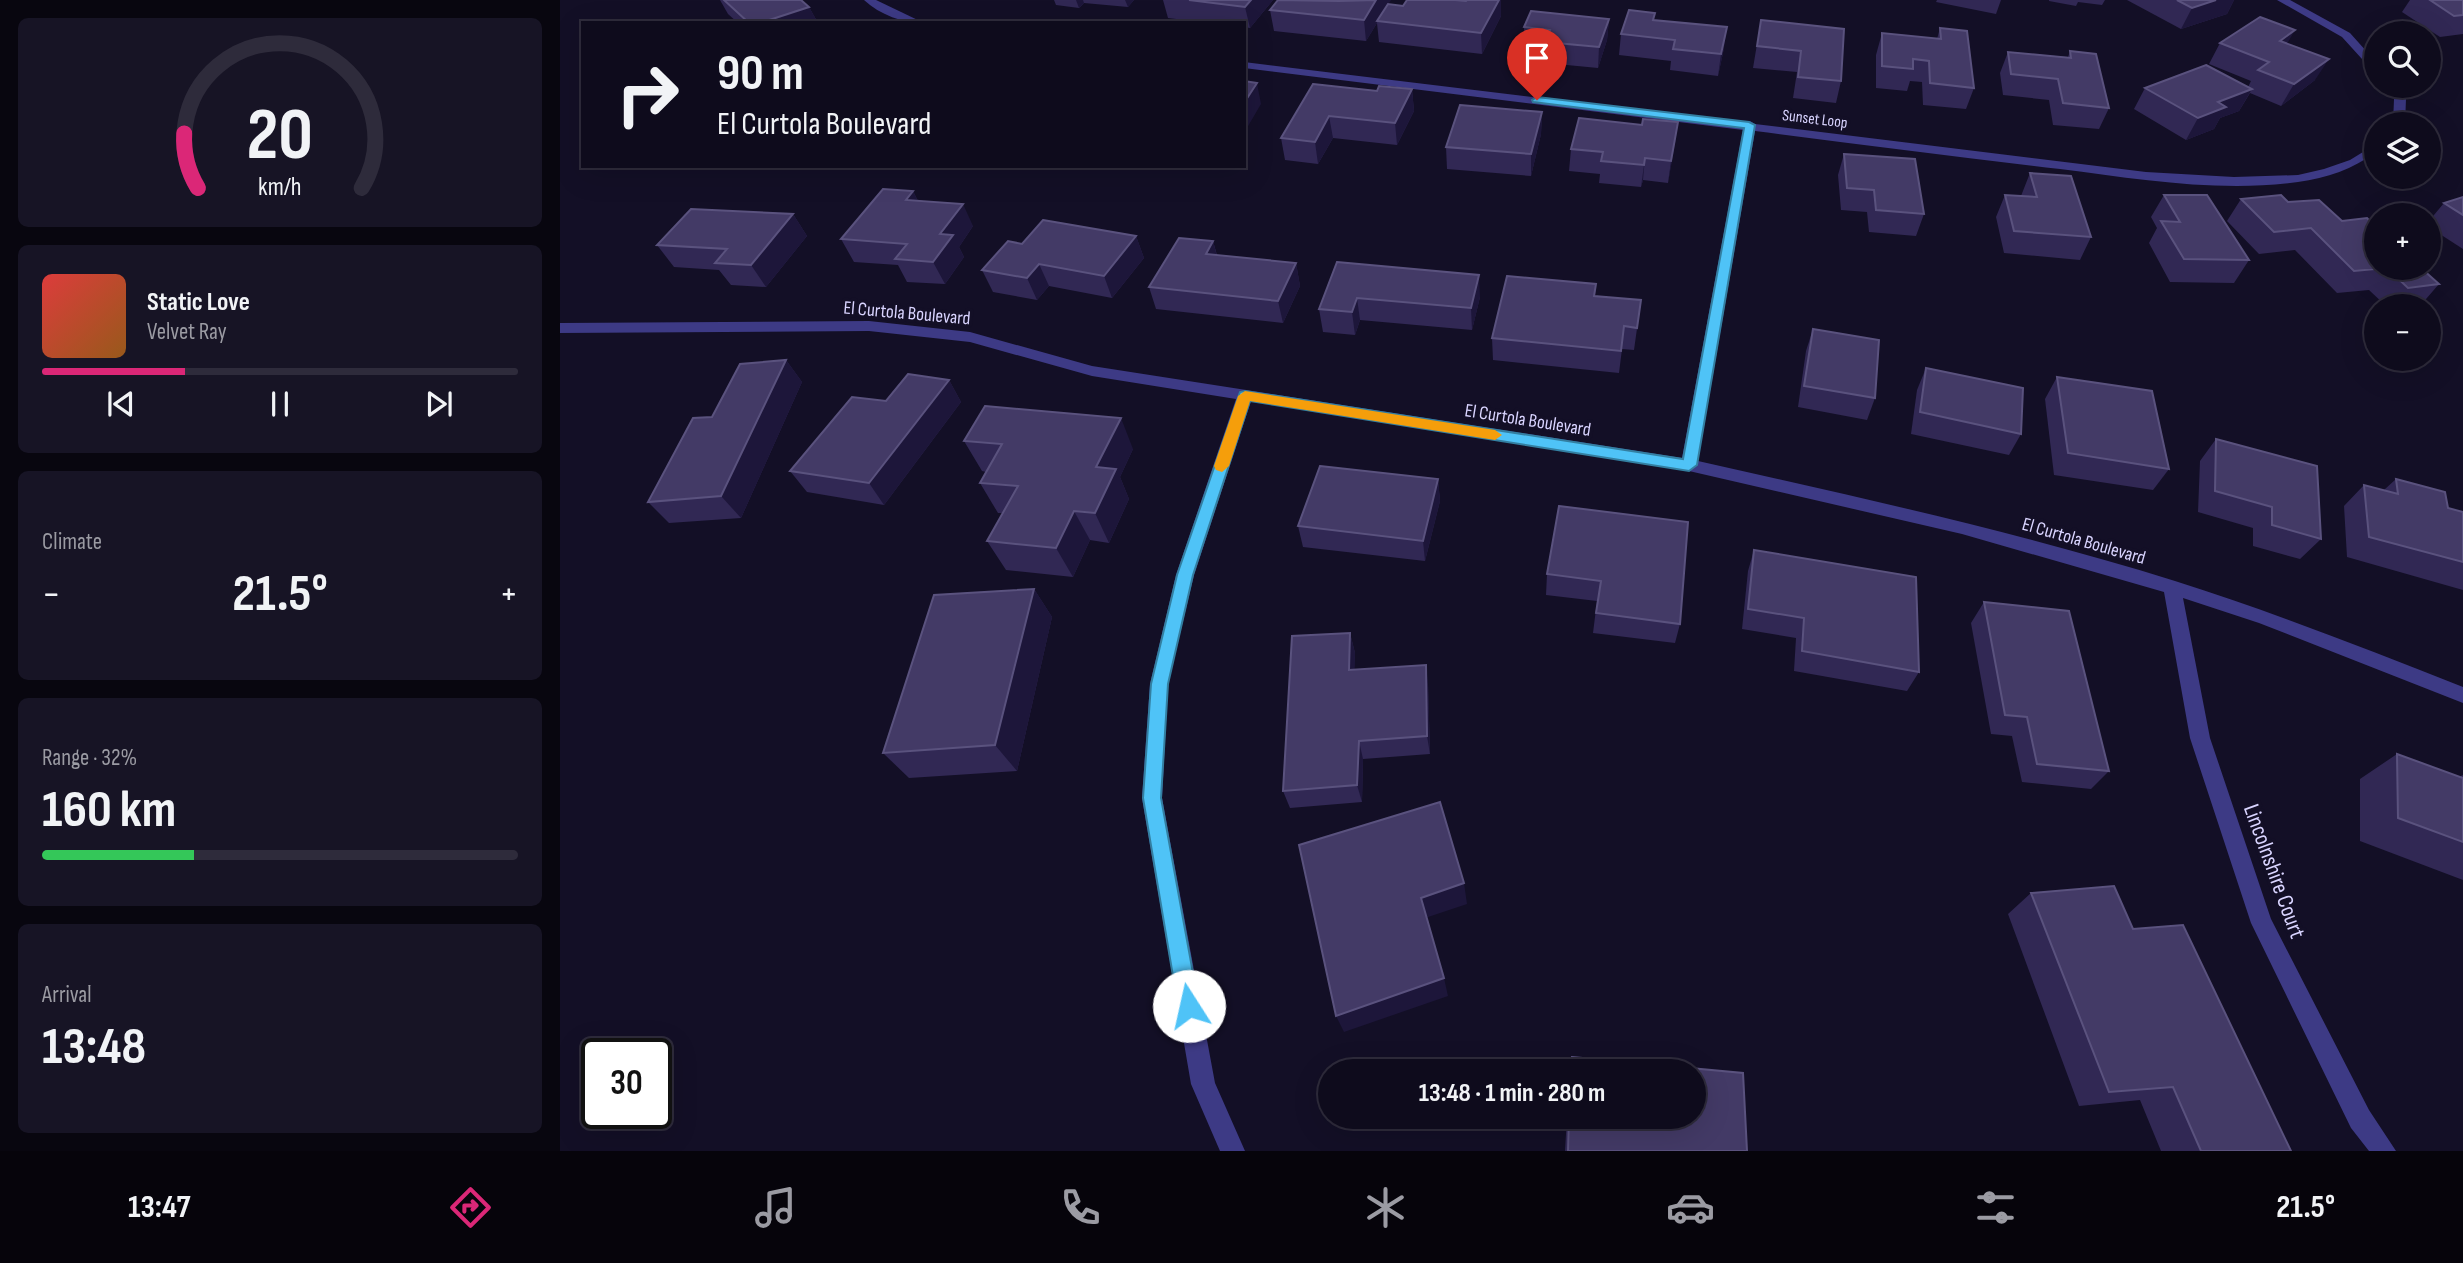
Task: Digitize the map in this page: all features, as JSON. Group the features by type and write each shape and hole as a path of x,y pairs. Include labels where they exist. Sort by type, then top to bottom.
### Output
{"street":[{"path":"869,0 883,9 914,21"},
{"path":"2282,0 2346,35 2364,55"},
{"name":"Sunset Loop","path":"1246,65 2132,174 2219,181 2287,180 2336,170 2364,154"},
{"path":"1689,465 1749,125"},
{"name":"El Curtola Boulevard","path":"560,328 881,328 970,337 1092,371 1689,465 1962,527 2172,587 2263,617 2463,695"},
{"path":"1234,1151 1203,1084 1152,798 1163,670 1185,575 1245,396"},
{"name":"Lincolnshire Court","path":"2172,587 2200,738 2262,923 2360,1119 2384,1151"}],"building":[{"path":"724,0 801,0 809,7 766,21 747,21"},
{"path":"1189,0 1251,0 1245,7"},
{"path":"1278,0 1376,0 1364,20 1270,10"},
{"path":"1407,0 1499,0 1481,33 1377,21 1388,4 1403,6"},
{"path":"2177,0 2216,0 2192,8"},
{"path":"2430,0 2463,0 2463,15 2454,16"},
{"path":"1629,10 1655,13 1653,20 1727,27 1721,54 1673,49 1675,40 1621,34"},
{"path":"1531,11 1609,19 1599,47 1546,42 1550,30 1524,27"},
{"path":"2260,17 2295,30 2280,41 2329,59 2294,84 2258,70 2269,62 2220,43"},
{"path":"1761,20 1844,29 1841,81 1798,77 1801,51 1757,46"},
{"path":"1940,28 1967,31 1974,88 1930,83 1929,61 1913,59 1913,69 1882,66 1882,33 1941,39"},
{"path":"2070,51 2096,54 2109,108 2063,103 2058,79 2011,74 2008,52 2071,58"},
{"path":"2206,65 2252,89 2218,102 2226,107 2198,118 2145,88"},
{"path":"1246,81 1257,83 1246,100"},
{"path":"1313,84 1377,91 1379,86 1412,89 1395,123 1329,116 1315,142 1281,138"},
{"path":"1460,105 1542,112 1531,154 1446,147"},
{"path":"1579,118 1642,125 1643,119 1678,122 1671,161 1645,158 1644,165 1601,161 1603,152 1571,149"},
{"path":"1844,154 1915,159 1924,214 1876,210 1874,190 1847,188"},
{"path":"2030,173 2071,176 2091,237 2014,231 2005,195 2037,197"},
{"path":"883,189 913,191 906,200 963,204 940,234 953,235 933,262 895,259 907,244 841,239"},
{"path":"2164,195 2207,195 2249,260 2184,259 2161,221 2180,222"},
{"path":"2281,195 2288,202 2319,200 2342,221 2364,218 2364,270 2354,271 2311,228 2274,232 2241,199"},
{"path":"2463,197 2463,215 2444,203"},
{"path":"691,209 793,214 751,265 715,263 727,249 657,245"},
{"path":"1043,220 1136,236 1104,276 1039,264 1027,278 982,270 1008,241 1022,244"},
{"path":"1179,238 1213,241 1206,254 1296,263 1278,301 1149,287"},
{"path":"1337,262 1479,275 1471,308 1357,298 1352,312 1319,309"},
{"path":"1507,276 1596,284 1594,296 1641,300 1637,328 1624,326 1621,351 1492,338"},
{"path":"2400,280 2434,280 2439,284 2408,288"},
{"path":"1813,329 1879,340 1875,398 1804,386"},
{"path":"786,360 721,496 648,502 693,418 712,417 740,364"},
{"path":"1926,368 2023,388 2021,434 1920,412"},
{"path":"908,374 949,380 869,483 790,471 852,397 886,401"},
{"path":"2057,377 2152,391 2169,469 2068,453"},
{"path":"985,406 1121,418 1096,467 1116,469 1095,513 1074,511 1056,548 987,541 1018,486 980,483 1002,444 964,441"},
{"path":"2216,439 2317,466 2321,539 2272,525 2272,507 2215,491"},
{"path":"1320,466 1438,479 1423,541 1298,526"},
{"path":"2396,479 2445,492 2448,508 2463,512 2463,562 2369,537 2364,485 2398,494"},
{"path":"1559,506 1688,522 1680,624 1596,613 1601,581 1547,574"},
{"path":"1754,550 1916,577 1919,672 1802,651 1804,618 1748,609"},
{"path":"1034,589 995,745 883,753 934,595"},
{"path":"1984,602 2069,611 2109,771 2037,764 2027,717 2005,715"},
{"path":"1350,633 1349,670 1426,665 1427,736 1359,741 1357,785 1283,791 1292,636"},
{"path":"2397,754 2463,778 2463,842 2398,818"},
{"path":"1440,802 1464,883 1421,898 1444,978 1336,1016 1299,845"},
{"path":"2114,886 2133,929 2183,925 2291,1151 2201,1151 2173,1087 2109,1092 2031,893"},
{"path":"1706,1070 1743,1073 1747,1151 1568,1151 1569,1129 1706,1129"}],"slow traffic":[{"path":"1222,466 1245,396 1495,435"}],"route":[{"path":"1189,1006 1152,798 1159,684 1185,575 1245,396 1689,465 1749,125 1537,100"}]}
